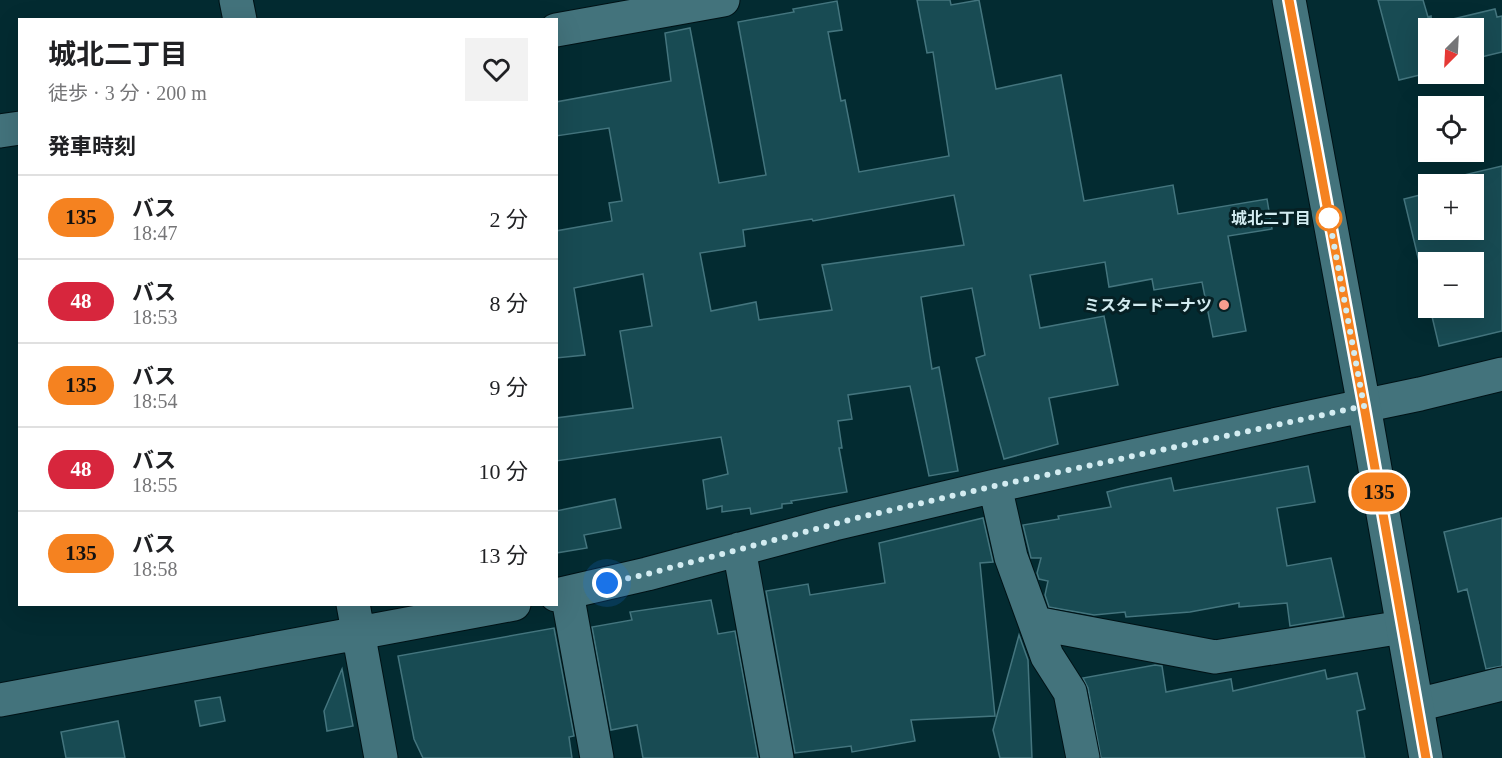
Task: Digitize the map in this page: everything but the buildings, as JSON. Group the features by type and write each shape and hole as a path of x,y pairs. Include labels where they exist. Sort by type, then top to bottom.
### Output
{"street":[{"path":"236,0 240,18"},
{"path":"558,30 723,0"},
{"path":"1289,0 1426,758"},
{"path":"0,131 18,128"},
{"path":"597,758 562,594 647,574 834,524 995,486 1420,394 1502,374"},
{"path":"995,486 1011,557 1047,656 1070,692 1083,758"},
{"path":"739,549 777,758"},
{"path":"0,700 355,619 492,606"},
{"path":"355,619 381,758"},
{"path":"1035,623 1215,657 1403,627"},
{"path":"1417,705 1502,684"}],"bus line":[{"name":"135","path":"1289,0 1426,758"}],"place":[{"name":"城北二丁目","path":"1329,218"},
{"name":"ミスタードーナツ","path":"1224,305"}],"route":[{"path":"607,583 857,518 1364,406 1329,218"}]}
